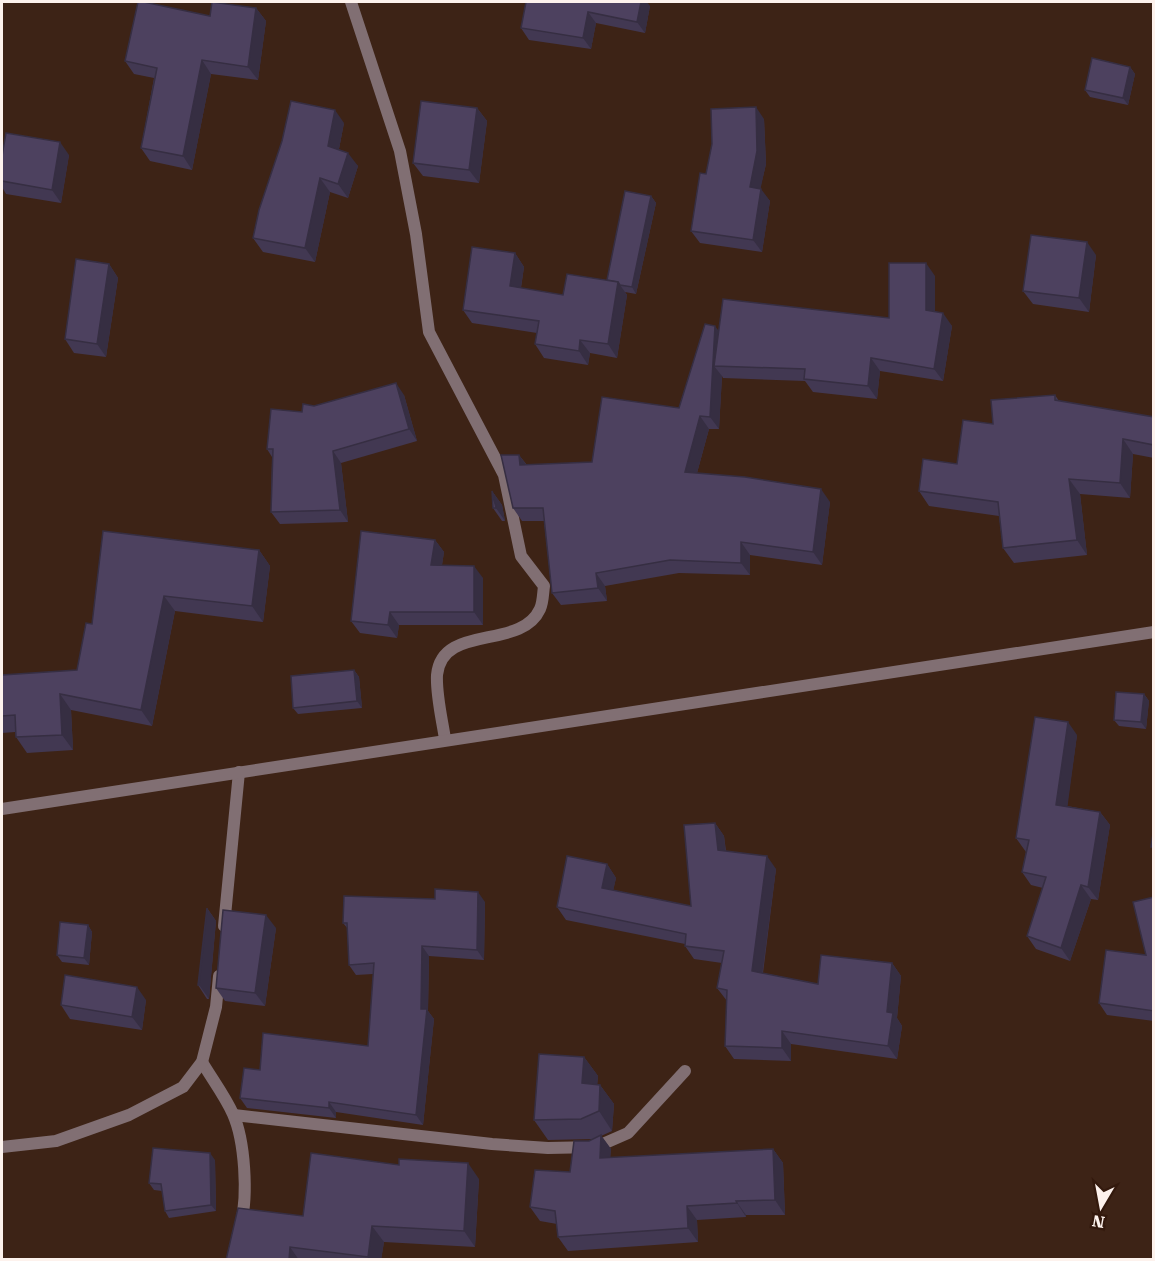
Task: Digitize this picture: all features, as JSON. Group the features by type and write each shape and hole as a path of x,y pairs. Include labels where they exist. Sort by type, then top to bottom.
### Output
{"street":[{"path":"351,2 400,151 416,234 429,332 504,475 521,556 544,586 540,610 529,621 504,634 451,648 442,657 437,674 446,739"},
{"path":"2,809 1154,632"},
{"path":"223,936 239,772"},
{"path":"2,1147 56,1141 129,1114 183,1087 202,1062 216,1007 220,960"},
{"path":"202,1062 234,1115 244,1168 246,1202 238,1237"},
{"path":"234,1115 492,1144 548,1148 596,1147 628,1133 685,1071"}],"building":[{"path":"138,2 210,16 212,2 256,8 248,67 202,60 183,156 141,148 157,68 125,61"},
{"path":"526,2 641,2 637,22 588,12 583,38 521,28"},
{"path":"1092,58 1130,67 1123,98 1085,90"},
{"path":"291,101 335,110 328,146 348,153 338,184 320,178 305,248 253,238 259,210 282,141"},
{"path":"421,101 477,108 469,170 413,163"},
{"path":"756,107 757,151 750,187 761,189 753,240 691,231 700,173 706,174 712,144 711,109"},
{"path":"6,133 60,142 52,190 2,181 2,156"},
{"path":"625,191 651,196 632,287 607,280"},
{"path":"1031,235 1087,242 1079,298 1023,291"},
{"path":"472,247 515,253 510,286 563,295 567,274 618,282 608,344 580,340 579,351 535,344 539,321 463,310"},
{"path":"76,259 109,264 97,344 65,339"},
{"path":"889,263 926,263 926,310 943,313 934,369 871,358 868,386 804,379 805,369 714,366 723,299 889,318"},
{"path":"705,324 715,326 710,417 700,416 685,472 745,477 821,489 813,552 741,542 741,563 670,560 596,573 598,588 552,593 543,508 513,508 501,455 519,455 520,465 592,462 602,397 679,408"},
{"path":"396,383 409,429 333,451 340,510 271,512 273,449 267,449 271,409 302,412 303,404 314,406"},
{"path":"1055,395 1055,400 1154,417 1154,445 1123,439 1120,483 1069,479 1077,540 1003,548 998,502 919,491 923,459 957,464 963,420 993,424 991,400"},
{"path":"492,491 496,508 493,508"},
{"path":"103,531 259,550 252,606 164,596 141,710 60,694 62,735 16,737 15,715 2,716 2,675 77,670 86,623 92,624"},
{"path":"361,531 435,540 431,565 474,566 474,612 390,612 388,625 351,621"},
{"path":"354,670 357,701 293,708 291,676"},
{"path":"1116,692 1144,694 1141,722 1114,720"},
{"path":"1035,717 1068,722 1056,805 1100,812 1088,887 1081,885 1061,948 1027,936 1046,877 1022,872 1029,840 1016,838"},
{"path":"715,823 718,850 767,856 752,971 818,984 821,955 892,963 887,1012 893,1013 888,1046 782,1031 782,1048 725,1046 727,990 717,988 724,951 685,946 686,934 557,907 567,856 607,864 602,888 691,906 684,825"},
{"path":"1154,827 1154,847 1151,847"},
{"path":"435,889 478,892 477,950 422,946 421,1009 427,1009 416,1115 329,1102 329,1108 240,1098 244,1068 260,1070 263,1033 368,1046 374,963 349,965 347,923 343,923 344,896 435,899"},
{"path":"1154,897 1154,1011 1099,1003 1106,950 1146,955 1133,902"},
{"path":"207,908 199,985 198,985"},
{"path":"223,910 266,915 255,993 216,988"},
{"path":"60,922 88,925 84,958 57,955"},
{"path":"65,975 137,987 132,1017 61,1005"},
{"path":"539,1054 584,1057 582,1083 600,1085 599,1111 581,1119 534,1120"},
{"path":"601,1135 600,1158 773,1149 775,1200 687,1206 688,1228 558,1237 555,1211 530,1207 535,1170 570,1172 574,1141 589,1141"},
{"path":"153,1148 210,1153 211,1205 165,1211 161,1184 149,1183"},
{"path":"311,1153 399,1165 399,1159 468,1163 464,1231 372,1226 368,1257 290,1247 289,1260 226,1260 238,1208 303,1216"}]}
